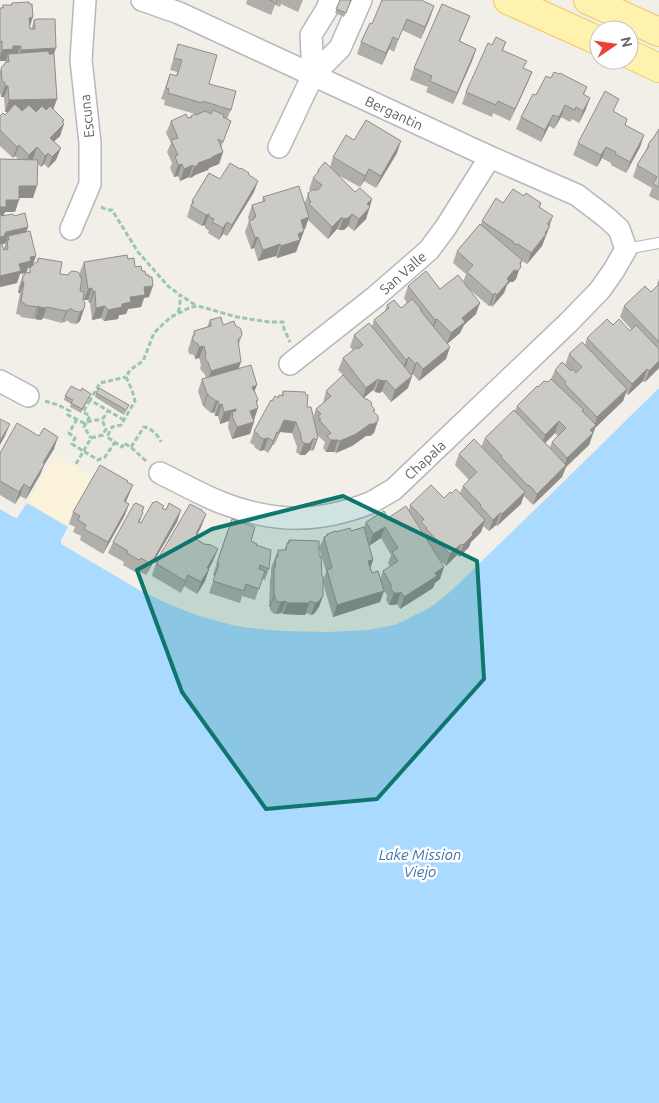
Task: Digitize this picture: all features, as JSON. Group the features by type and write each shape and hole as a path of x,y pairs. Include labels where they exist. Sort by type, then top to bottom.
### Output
{"main road":[{"path":"508,0 589,36"},
{"path":"588,0 659,32"},
{"path":"639,59 659,68"}],"street":[{"name":"Escuna","path":"71,229 90,184 90,143 81,60 84,0"},
{"name":"Bergantin","path":"142,0 179,14 577,195 619,229 626,249"},
{"path":"313,75 312,34 330,0"},
{"path":"279,147 313,75 340,48 361,0"},
{"path":"320,19 347,31"},
{"name":"San Valle","path":"294,361 375,297 429,250 446,227 490,157"},
{"name":"Chapala","path":"160,473 224,504 262,515 287,518 316,518 343,512 371,502 393,490 568,323 600,290 626,249"},
{"path":"0,381 28,396"}],"lane":[{"path":"626,249 659,243"}],"path":[{"path":"84,197 107,210 112,210 138,252 168,286 180,295 198,306 237,317 269,322 283,322 294,361"},
{"path":"178,313 180,295"},
{"path":"92,438 84,427 90,416 83,412 100,383 126,377 130,370 143,361 154,333 161,326 178,313 198,306"},
{"path":"107,437 112,427 121,425 135,401 126,377"},
{"path":"28,396 58,405 70,411 68,415 86,423 102,420 108,411"},
{"path":"90,400 124,420"},
{"path":"77,420 69,433 75,438 72,444 98,460 104,457 115,442"},
{"path":"102,420 106,429 102,435"},
{"path":"131,448 144,427 147,426 160,438 161,442"},
{"path":"76,464 92,438 102,435 122,447 124,443 160,473"}],"highlighted area":[{"path":"343,496 477,561 484,679 377,799 266,809 182,692 137,570 212,529"}],"sand":[{"path":"55,455 94,477 67,525 27,503"}],"water":[{"name":"Lake Mission Viejo","path":"659,388 659,1103 0,1103 0,509 17,518 27,503 68,527 61,540 61,544 141,591 199,616 232,625 282,631 328,632 367,630 395,625 431,607 451,591"}],"building":[{"path":"340,0 351,0 346,13 336,9"},
{"path":"382,0 421,0 434,6 425,27 407,19 398,40 393,37 386,53 361,42 370,23 372,24"},
{"path":"29,2 29,4 32,4 33,17 29,18 30,29 35,29 34,20 55,19 56,48 21,50 21,46 13,46 13,49 2,50 2,41 0,42 0,8 3,8 3,5 12,5 12,3"},
{"path":"442,4 470,16 459,41 476,49 457,93 430,81 432,76 414,68"},
{"path":"496,37 506,42 502,50 527,61 523,68 532,72 515,109 498,101 496,105 466,92 488,43 492,45"},
{"path":"178,44 217,55 209,84 236,91 231,110 168,93 169,89 166,88 170,74 177,76 182,60 174,58"},
{"path":"49,51 49,54 54,54 57,99 9,100 8,86 5,86 5,83 2,81 1,68 6,62 9,62 8,54"},
{"path":"554,72 560,73 587,87 583,94 590,98 583,111 576,107 575,110 565,105 559,117 553,115 545,130 521,117 533,94 536,95 546,76 551,78"},
{"path":"605,91 619,99 613,111 627,119 625,125 644,135 630,162 606,147 601,155 578,143"},
{"path":"15,104 22,111 29,105 36,112 42,106 46,110 50,106 64,120 62,122 64,124 50,138 61,148 52,157 48,153 45,156 37,147 29,155 19,145 17,147 0,130 0,116 3,113 5,115"},
{"path":"213,110 231,121 223,142 218,139 223,152 198,163 194,167 193,165 184,169 182,164 178,165 175,156 178,155 171,140 178,138 171,121 186,114 188,118 205,111 211,114"},
{"path":"366,120 401,141 381,176 369,169 365,176 333,157 346,135 354,140"},
{"path":"659,129 659,187 653,184 657,177 637,165"},
{"path":"0,159 38,160 37,186 19,186 19,200 6,200 6,207 0,207"},
{"path":"325,162 355,192 360,188 372,199 367,204 370,207 359,219 352,214 348,218 343,219 342,217 332,227 309,204 311,202 308,193 312,190 318,190 322,185 313,178"},
{"path":"230,163 249,173 258,181 232,225 227,222 223,228 212,222 214,219 209,217 209,214 206,215 191,206 194,202 192,201 209,173 220,179"},
{"path":"299,186 309,217 301,220 304,231 298,234 300,240 263,250 258,237 255,238 249,221 256,217 252,205 265,201 263,197"},
{"path":"513,189 524,196 526,193 541,203 539,207 553,216 547,224 550,226 546,234 531,253 482,221 496,198 503,203"},
{"path":"25,213 28,227 6,232 4,236 0,237 0,214 2,216 13,214 14,216"},
{"path":"480,224 522,260 520,263 521,267 518,271 514,270 507,279 509,281 497,295 495,293 493,295 467,272 473,265 457,251"},
{"path":"30,231 36,256 30,257 31,261 19,264 21,271 0,276 0,241 4,250 8,249 8,236"},
{"path":"127,255 128,259 134,258 135,267 141,266 142,271 145,271 146,275 152,277 153,286 144,287 145,295 130,297 131,302 122,304 122,307 108,310 105,306 96,308 95,291 93,292 92,288 88,289 84,262"},
{"path":"38,258 62,262 60,274 68,275 72,271 78,272 80,277 82,277 80,291 84,292 84,309 80,312 74,311 71,308 66,311 25,305 21,302 24,282 22,282 23,275 25,275 25,272 30,273 30,268 38,262"},
{"path":"426,271 440,289 458,275 480,303 462,318 465,322 451,333 437,319 435,320 408,286"},
{"path":"659,284 659,342 624,306 645,286 651,292"},
{"path":"412,299 450,347 423,369 409,357 406,360 374,320 389,308 387,305 394,300 401,308"},
{"path":"221,317 223,325 234,321 235,325 241,329 242,335 238,340 241,362 211,371 206,360 204,346 199,347 192,338 195,334 194,331 211,326 210,320"},
{"path":"607,319 613,325 619,319 630,331 636,325 659,349 659,361 649,371 647,369 632,384 587,338"},
{"path":"369,323 412,376 395,390 386,380 378,379 366,388 343,358 357,347 358,349 363,345 354,335"},
{"path":"582,342 627,389 597,417 565,384 566,382 555,370 562,362 571,371 573,369 576,373 582,367 569,354"},
{"path":"251,365 257,385 252,387 258,400 256,401 258,408 250,411 254,422 237,427 232,416 232,412 236,411 236,409 224,412 222,404 219,405 218,401 207,394 202,379"},
{"path":"343,375 365,399 372,403 371,405 375,410 373,411 378,416 378,421 340,441 331,440 327,436 331,433 319,420 321,419 318,416 321,414 316,409 331,396 326,391"},
{"path":"551,379 584,410 582,411 596,425 590,430 593,433 567,458 552,442 566,428 559,421 545,435 517,406 537,386"},
{"path":"71,386 81,391 82,388 91,394 82,409 71,403 73,400 65,396"},
{"path":"99,388 129,405 126,410 96,393"},
{"path":"283,391 305,392 308,395 307,407 311,407 318,438 316,440 314,438 309,444 304,443 301,440 296,422 284,420 273,441 268,438 259,437 254,431 271,400 275,396 278,398 279,395 283,396"},
{"path":"514,410 566,465 537,494 485,438"},
{"path":"0,419 10,424 0,441"},
{"path":"17,423 39,436 44,428 58,437 30,488 24,484 19,492 0,481 0,453"},
{"path":"474,439 525,492 493,520 463,486 477,472 459,454"},
{"path":"100,465 133,485 124,501 129,504 108,542 84,529 86,525 78,520 80,516 73,512"},
{"path":"431,485 444,498 456,489 485,520 463,545 461,544 450,554 426,529 421,522 424,519 410,505"},
{"path":"156,501 164,506 162,508 166,510 169,503 181,510 151,564 141,558 139,560 113,542 134,504 136,503 144,507 138,522 141,523 153,502"},
{"path":"190,504 206,514 196,534 198,535 196,539 218,549 201,582 188,575 185,581 157,564 157,560"},
{"path":"406,506 444,567 435,573 437,576 404,597 401,592 394,593 383,571 398,561 392,552 398,548 385,527 373,534 366,522 384,511 388,518"},
{"path":"232,519 255,527 251,541 256,545 271,550 269,569 260,565 259,569 265,571 259,589 246,584 244,591 213,581"},
{"path":"364,527 373,560 368,561 372,573 378,571 384,591 337,605 327,570 332,568 324,537 336,531 350,528 351,531"},
{"path":"289,540 319,541 323,596 318,602 287,603 286,601 278,602 275,598 274,568 276,557 278,557 278,550 286,550"}]}
